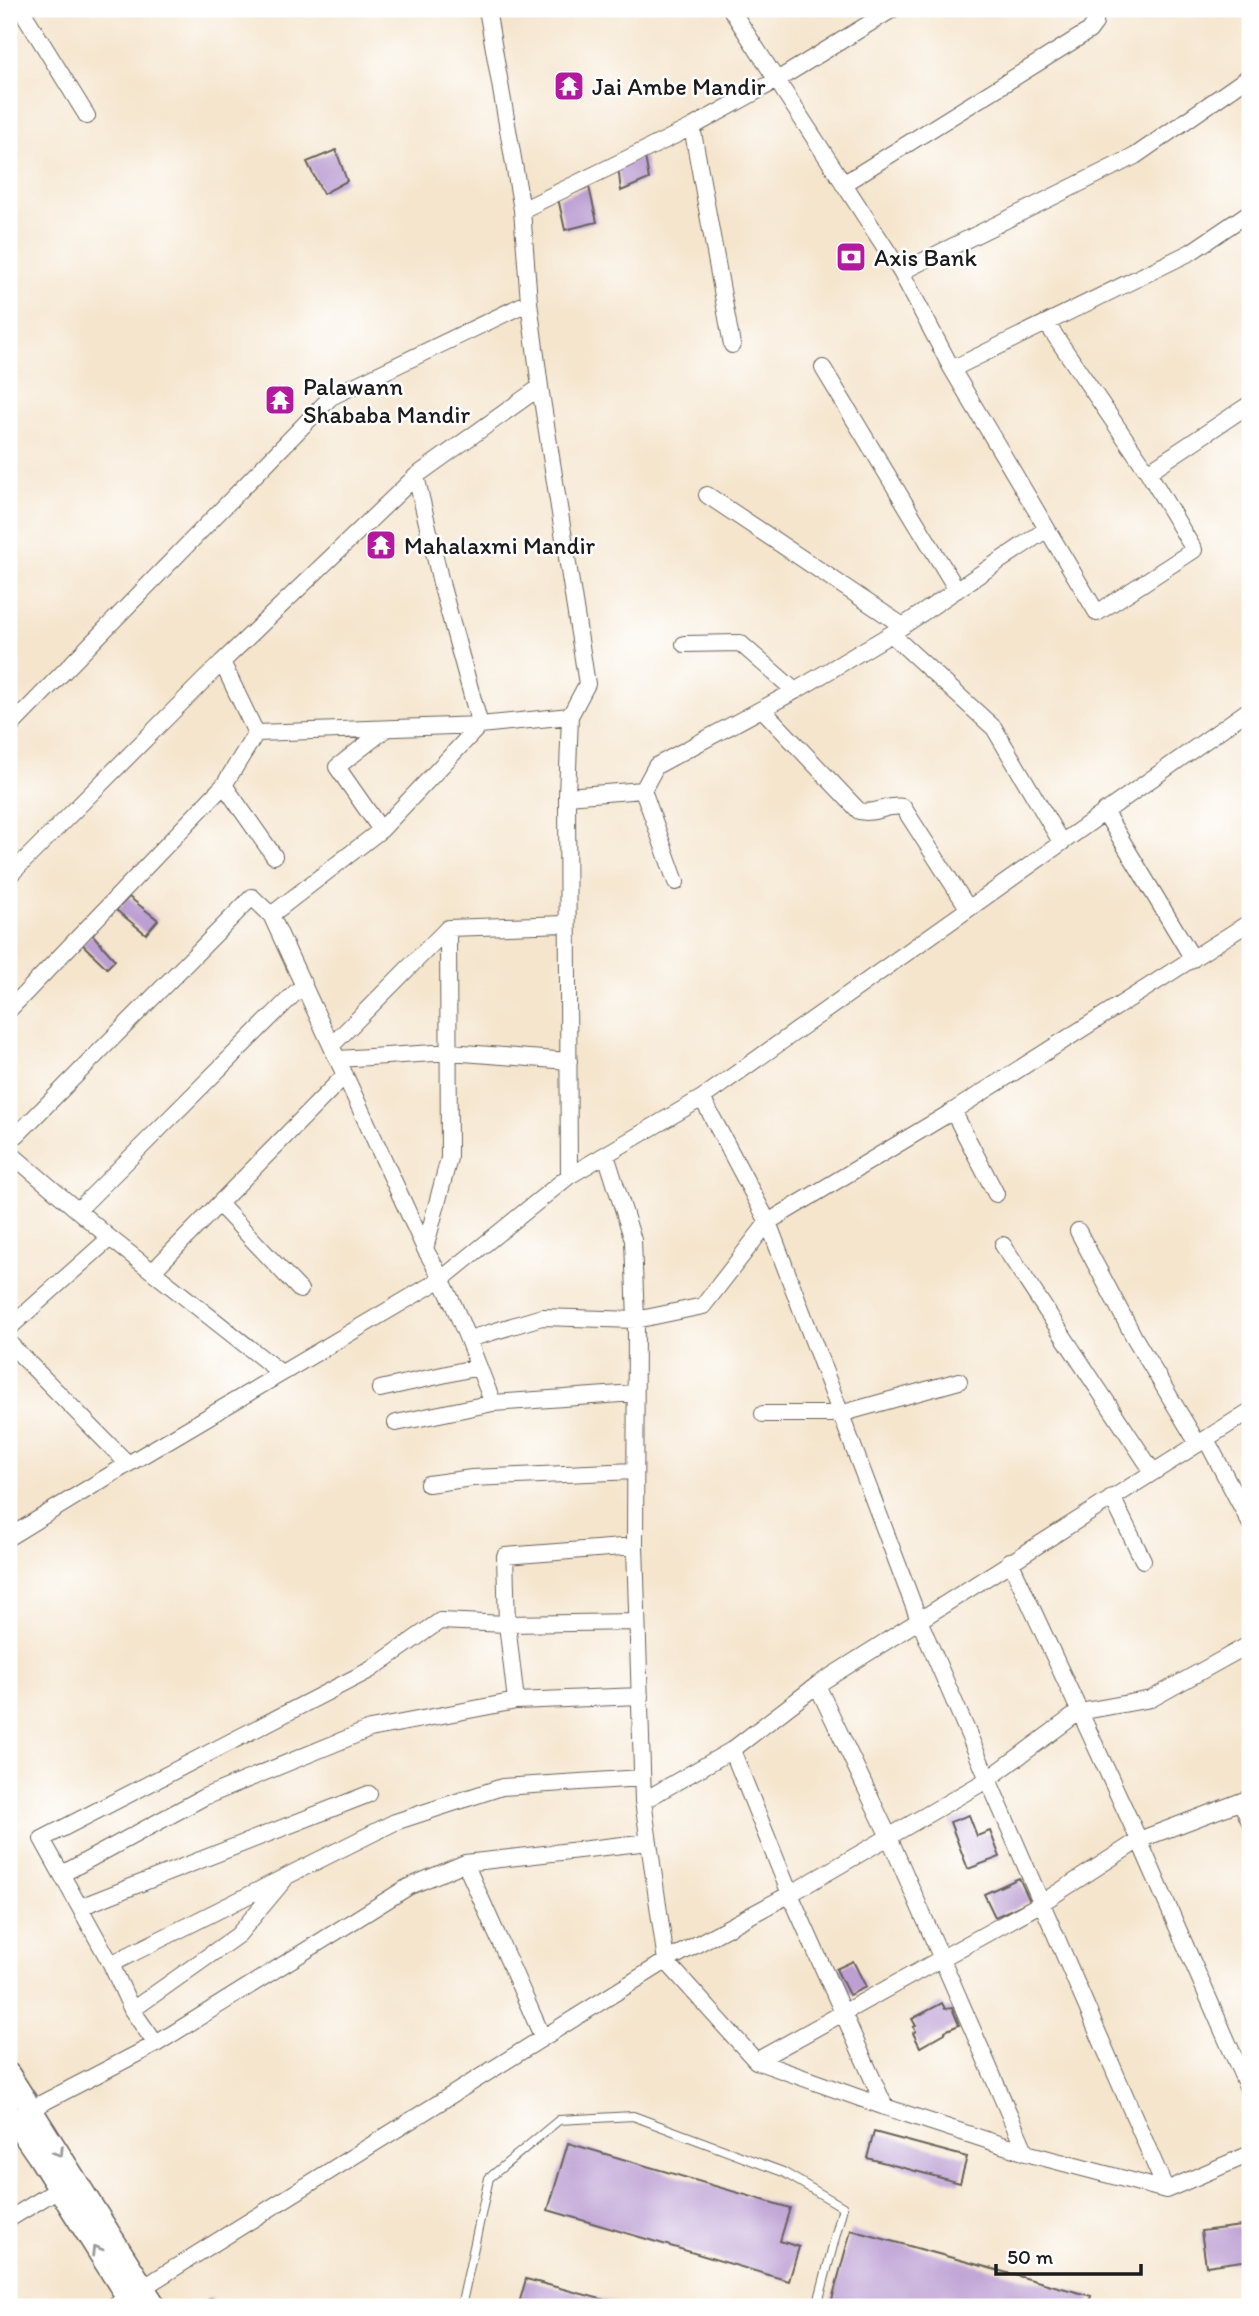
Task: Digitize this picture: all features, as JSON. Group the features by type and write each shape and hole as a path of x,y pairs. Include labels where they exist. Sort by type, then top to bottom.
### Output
{"street":[{"path":"21,9 87,116"},
{"path":"487,9 522,210 529,302 540,387 587,684 570,716 567,796 569,1176"},
{"path":"522,210 692,127 777,80 893,9"},
{"path":"843,184 1089,31 1095,23 1096,9"},
{"path":"732,11 901,272 952,369 1097,613 1194,550 1148,472 1047,324"},
{"path":"901,272 1135,156 1250,76"},
{"path":"692,127 732,345"},
{"path":"952,369 1191,252 1250,212"},
{"path":"9,728 331,397 529,302"},
{"path":"823,368 957,590"},
{"path":"9,876 222,662 416,476 540,387"},
{"path":"1148,472 1250,404"},
{"path":"416,476 480,725"},
{"path":"707,495 897,630 995,728 1060,842"},
{"path":"676,882 643,790 656,766 795,691 897,630 1047,529"},
{"path":"684,645 740,643 795,691"},
{"path":"222,662 256,733"},
{"path":"763,709 859,811 868,813 895,806 903,807 968,908"},
{"path":"9,1537 443,1278 569,1176 702,1097 1250,709"},
{"path":"256,733 480,725 570,716"},
{"path":"271,915 381,830 480,725"},
{"path":"381,830 337,767 386,729"},
{"path":"9,1010 224,785 256,733"},
{"path":"224,785 274,856"},
{"path":"567,796 643,790"},
{"path":"1104,811 1193,959"},
{"path":"9,1136 17,1135 252,897 271,915 304,984 425,1249 443,1278 493,1403"},
{"path":"469,1339 542,1317 636,1320 703,1306 768,1223 953,1111 1250,922"},
{"path":"335,1052 448,928 566,924"},
{"path":"425,1249 450,1158 448,928"},
{"path":"79,1210 304,984"},
{"path":"335,1052 450,1052 569,1061"},
{"path":"153,1271 345,1075"},
{"path":"702,1097 768,1223 919,1620 1166,2190"},
{"path":"953,1111 996,1194"},
{"path":"9,1152 110,1238 281,1373"},
{"path":"606,1155 633,1240 636,1320 635,1546 643,1801 666,1961 756,2061 884,2107 1026,2153 1166,2190 1250,2154"},
{"path":"219,1204 300,1290"},
{"path":"1078,1231 1134,1338 1202,1441 1250,1523"},
{"path":"9,1328 110,1238"},
{"path":"1003,1245 1153,1472"},
{"path":"9,1343 128,1464"},
{"path":"380,1390 478,1367"},
{"path":"763,1414 840,1414 959,1381"},
{"path":"396,1423 493,1403 635,1393"},
{"path":"643,1801 732,1750 817,1685 1250,1411"},
{"path":"428,1484 472,1478 635,1471"},
{"path":"1112,1497 1143,1560"},
{"path":"516,1701 507,1624 505,1556 635,1546"},
{"path":"1010,1561 1139,1840 1250,2093"},
{"path":"156,2044 132,2010 111,1964 42,1839 370,1670 440,1621 507,1624 637,1622"},
{"path":"129,2300 666,1961 790,1894 987,1780 1079,1712 1150,1699 1250,1644"},
{"path":"817,1685 889,1837 1026,2153"},
{"path":"62,1874 204,1797 370,1729 516,1701 640,1696"},
{"path":"732,1750 790,1894 884,2107"},
{"path":"111,1964 395,1822 502,1787 642,1778"},
{"path":"80,1907 369,1794"},
{"path":"756,2061 1040,1904 1139,1840 1246,1800 1250,1822"},
{"path":"67,2184 11,2117 156,2044 408,1887 465,1863 649,1842"},
{"path":"465,1863 543,2038"},
{"path":"132,2010 238,1935 288,1876"},
{"path":"9,2074 32,2108 67,2184 129,2300 156,2307"},
{"path":"9,2219 67,2184"}],"lane":[{"path":"461,2307 489,2178 559,2120 633,2116 783,2172 843,2207 817,2307"}],"building":[{"path":"336,150 347,181 323,194 307,162"},
{"path":"645,157 649,179 621,191 618,166"},
{"path":"589,187 597,222 565,230 558,198"},
{"path":"129,897 158,920 146,934 116,910"},
{"path":"92,934 115,960 107,968 82,944"},
{"path":"969,1815 977,1836 990,1831 1000,1857 968,1869 950,1822"},
{"path":"1019,1878 1030,1901 995,1917 984,1894"},
{"path":"853,1961 866,1987 849,1995 836,1969"},
{"path":"942,2003 945,2009 952,2008 959,2025 920,2047 913,2033 916,2031 913,2027 916,2026 912,2019"},
{"path":"874,2132 967,2157 960,2183 867,2158"},
{"path":"568,2143 790,2208 780,2241 799,2247 789,2281 548,2210"},
{"path":"1250,2225 1250,2260 1206,2266 1201,2231"},
{"path":"851,2230 1091,2296 1088,2307 830,2307"},
{"path":"526,2279 627,2306 627,2307 518,2307"},
{"path":"211,2298 217,2307 196,2307"}],"place":[{"name":"Jai Ambe Mandir","path":"569,86"},
{"name":"Axis Bank","path":"851,257"},
{"name":"Palawann Shababa Mandir","path":"280,400"},
{"name":"Mahalaxmi Mandir","path":"381,545"}]}
